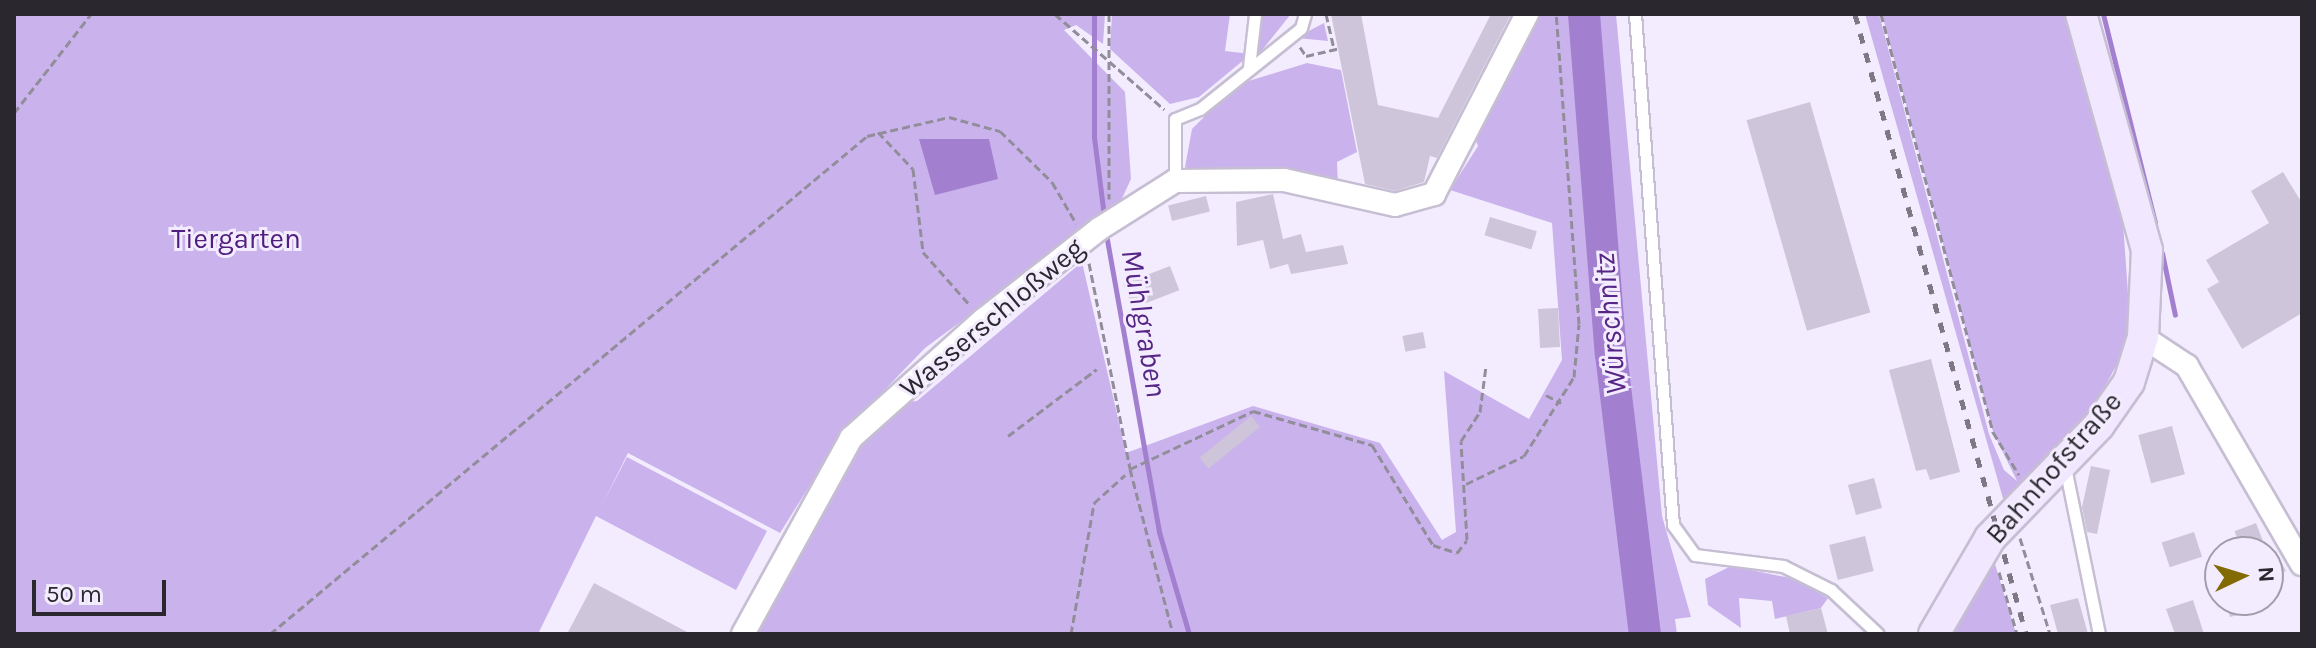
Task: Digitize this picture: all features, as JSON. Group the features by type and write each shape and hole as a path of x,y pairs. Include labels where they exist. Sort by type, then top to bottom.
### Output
{"main road":[{"name":"Bahnhofstraße","path":"1934,634 1990,538 2065,462 2129,382 2143,337 2147,250 2081,14"}],"street":[{"path":"1175,181 1284,180 1413,205 1447,177 1527,14"},
{"name":"Wasserschloßweg","path":"743,634 851,438 983,320 1098,230 1175,181"},
{"path":"2143,337 2187,366 2302,564"}],"lane":[{"path":"1249,67 1255,14"},
{"path":"1175,181 1175,119 1200,109 1291,34 1305,14"},
{"path":"1635,14 1673,525 1695,555 1783,566 1831,590 1878,634"},
{"path":"2065,462 2099,634"}],"path":[{"path":"14,113 91,14"},
{"path":"1055,14 1175,119"},
{"path":"1109,14 1098,230 1130,469 1173,634"},
{"path":"1291,34 1306,56 1336,49 1326,14"},
{"path":"1464,485 1513,466 1561,403 1574,377 1579,324 1556,14"},
{"path":"1881,14 1997,443 2012,472 2039,485"},
{"path":"270,634 856,144 878,132 949,117 1000,131 1098,230"},
{"path":"878,132 913,169 923,252 983,320"},
{"path":"1130,469 1155,464 1253,411 1372,445 1446,555 1467,540 1461,441 1480,412 1486,366"},
{"path":"1008,436 1097,369"},
{"path":"1546,395 1561,403"},
{"path":"1071,634 1092,509 1125,475"},
{"path":"2013,512 2050,634"},
{"path":"1990,538 2017,634"}],"green space":[{"name":"Tiergarten","path":"14,14 1105,14 1103,44 1076,25 1064,30 1125,92 1131,179 1119,205 925,348 842,434 780,533 628,453 603,503 627,457 767,531 736,590 596,516 538,634 14,634"},
{"path":"1112,14 1230,14 1225,51 1251,54 1199,97 1170,104 1110,49"},
{"path":"1263,14 1291,14 1259,54 1259,39"},
{"path":"1534,14 1616,14 1662,516 1691,617 1675,619 1677,634 741,634 852,440 896,403 917,401 1082,262 1126,453 1253,406 1380,443 1442,540 1456,532 1444,371 1529,419 1562,360 1552,223 1450,190 1478,146 1475,138"},
{"path":"1865,14 1879,14 1989,434 2004,470 2017,481 1993,432 1882,14 2067,14 2122,209 2130,321 2121,357 2091,412 2004,502"},
{"path":"1324,23 1328,41 1297,38 1299,36"},
{"path":"1307,63 1341,70 1357,152 1337,162 1338,185 1196,176 1185,167 1192,129 1236,85"},
{"path":"1992,554 2016,634 1957,634 1954,627"},
{"path":"1731,566 1795,579 1828,598 1821,608 1775,619 1772,601 1739,598 1741,628 1708,605 1705,579"}],"shaded area":[{"path":"919,139 989,139 998,179 935,195"}],"building":[{"path":"1331,14 1361,14 1378,105 1438,118 1491,14 1511,14 1437,158 1430,156 1424,182 1395,191 1365,184"},
{"path":"1810,102 1870,313 1807,331 1747,120"},
{"path":"2283,172 2302,203 2302,313 2242,349 2207,289 2219,282 2206,260 2269,223 2251,191"},
{"path":"1273,194 1283,239 1301,234 1306,252 1343,245 1348,264 1291,274 1288,264 1270,269 1263,240 1237,246 1236,202"},
{"path":"1206,196 1210,212 1172,221 1168,205"},
{"path":"1490,217 1537,231 1531,249 1484,235"},
{"path":"1170,266 1179,290 1133,308 1123,284"},
{"path":"1558,308 1560,347 1540,348 1538,309"},
{"path":"1423,332 1426,348 1405,352 1402,336"},
{"path":"1931,359 1960,472 1930,480 1926,469 1916,471 1889,370"},
{"path":"1251,416 1260,427 1209,468 1200,458"},
{"path":"2172,426 2185,474 2151,483 2138,435"},
{"path":"2091,466 2110,470 2097,534 2087,532 2082,507"},
{"path":"1874,478 1882,508 1856,515 1848,485"},
{"path":"2256,523 2261,536 2236,536 2235,531"},
{"path":"2194,532 2202,557 2170,567 2162,543"},
{"path":"1865,536 1874,571 1838,580 1829,545"},
{"path":"594,583 691,634 567,634"},
{"path":"2078,598 2088,634 2058,634 2050,605"},
{"path":"2193,600 2204,634 2175,634 2166,609"},
{"path":"1821,608 1828,634 1790,634 1786,616"}],"waterway":[{"name":"Mühlgraben","path":"1094,14 1094,137 1104,216"},
{"name":"Würschnitz","path":"1584,14 1611,354 1645,634"},
{"path":"2103,14 2155,223"},
{"name":"Mühlgraben","path":"1106,234 1159,532 1189,634"},
{"path":"2162,253 2175,315"}],"railway":[{"path":"1855,14 2026,634"}]}
